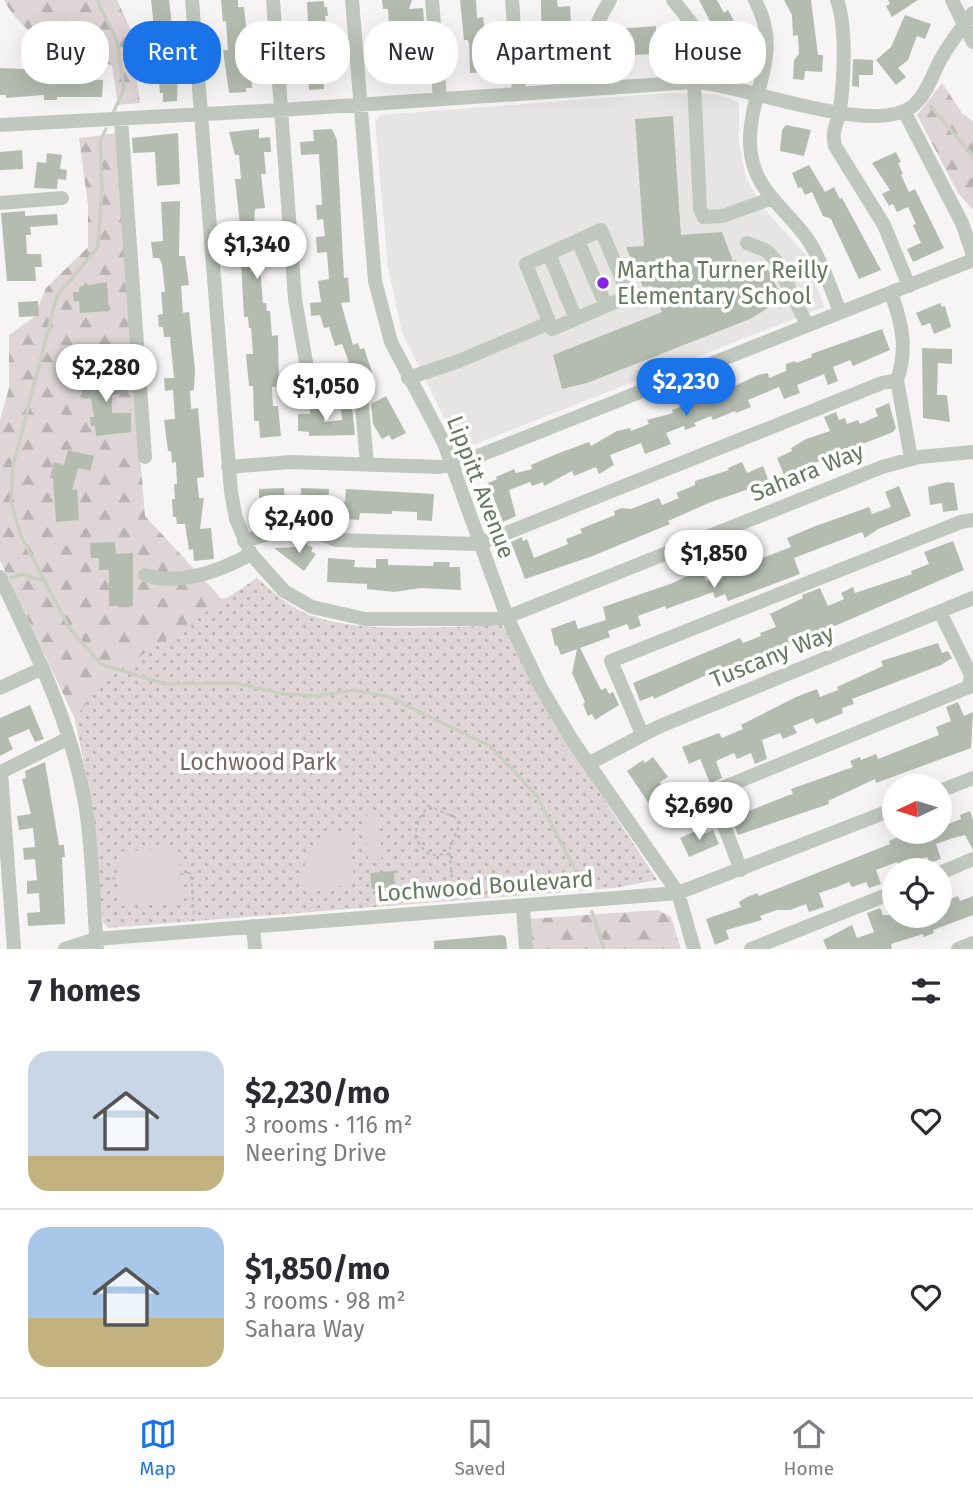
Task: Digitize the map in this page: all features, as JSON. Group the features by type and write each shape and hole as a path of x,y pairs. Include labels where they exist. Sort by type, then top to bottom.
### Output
{"street":[{"path":"192,0 228,467 236,519 248,548 284,591 312,607 333,614 365,619 507,617"},
{"path":"273,0 295,299 307,368 360,395 367,464"},
{"name":"Lippitt Avenue","path":"352,0 374,281 387,332 408,378 444,443 507,617 541,688 572,740 678,893 694,949"},
{"path":"432,0 440,99"},
{"path":"512,0 519,93"},
{"path":"595,88 590,40 594,26 610,0"},
{"path":"673,0 690,21"},
{"path":"755,0 767,34 769,53 751,125 750,148 759,178 770,199 809,240 840,312"},
{"path":"837,0 841,23 840,113 834,124 835,146 884,225 909,286"},
{"path":"952,0 969,18 973,42"},
{"path":"707,84 759,93 840,113 867,116 905,113 925,92 942,58 969,18"},
{"path":"0,125 121,120 662,84"},
{"path":"696,84 700,209 704,217 723,216 770,199"},
{"path":"905,113 962,223 973,255"},
{"path":"121,120 145,457"},
{"path":"0,202 62,198"},
{"path":"601,230 629,296 552,329 526,264 578,240 601,230"},
{"path":"578,240 606,306"},
{"path":"747,243 767,251 776,261 807,326"},
{"path":"549,254 576,319"},
{"path":"228,467 290,462 440,467 452,465 973,260"},
{"path":"374,281 391,283"},
{"path":"891,293 902,323 904,343 897,380 911,458"},
{"path":"408,378 459,361 549,323"},
{"path":"145,575 187,578 229,566 248,548 299,525 336,540 479,544 882,383 897,380"},
{"name":"Sahara Way","path":"507,617 882,467 911,458 973,452"},
{"path":"642,734 611,662 886,550 973,520"},
{"path":"0,577 44,668 69,738 85,804 96,944"},
{"name":"Tuscany Way","path":"590,763 642,734 973,597"},
{"path":"741,870 723,823 710,804 710,797 715,791 969,687 971,675 940,612"},
{"path":"0,688 44,668"},
{"path":"15,949 1,772 69,738"},
{"path":"952,786 973,778"},
{"name":"Lochwood Boulevard","path":"65,949 170,933 678,893 882,814"},
{"path":"952,868 973,859"},
{"path":"751,949 882,897"},
{"path":"523,907 526,949"},
{"path":"253,926 255,949"},
{"path":"170,933 171,949"},
{"path":"958,949 973,943"}],"path":[{"path":"450,854 430,855 421,847 415,836 419,819 428,806 456,817 460,823 453,833 450,854 453,902"},
{"path":"180,874 191,873 194,921"},
{"path":"104,879 118,878"}],"shaded area":[{"name":"Martha Turner Reilly Elementary School","path":"668,93 716,94 739,102 739,142 746,178 764,209 807,256 824,307 463,449 454,438 402,332 388,267 375,122 380,115"}],"green space":[{"path":"4,0 117,0 127,21 123,21 123,84 137,84 140,103 118,105 112,66 109,65 109,21 21,23"},
{"path":"942,83 962,113 973,122 973,210 958,193 917,115"},
{"name":"Lochwood Park","path":"120,133 127,293 145,516 222,599 251,590 283,610 333,624 517,649 543,706 657,880 90,791 75,719 0,560 0,420 9,388 9,335 34,317 46,288 88,247 88,205 79,138"},
{"name":"Lochwood Park","path":"257,578 298,610 348,624 422,628 493,626 500,622 517,649 565,749 582,767 657,880 614,888 108,928 103,922 90,791 75,719 100,683"},
{"path":"372,811 379,816 382,857 376,863 368,859 365,817"},
{"path":"350,830 354,881 351,885 302,890 304,867 313,850 328,837"},
{"path":"178,848 181,902 120,906 117,852"},
{"path":"658,910 671,917 681,949 532,949 528,919"}],"building":[{"path":"151,0 169,0 172,21 153,21"},
{"path":"221,0 238,0 238,7 244,7 246,21 235,21 235,84 252,84 252,88 246,88 246,92 229,93 223,50 228,50 226,21 223,22"},
{"path":"382,0 412,0 409,9 423,8 424,21 389,21 388,9 383,9"},
{"path":"460,0 476,0 477,18 483,17 484,21 472,21 472,73 469,44 468,40 464,40"},
{"path":"541,0 557,0 558,7 570,6 571,21 541,21"},
{"path":"699,0 717,0 724,13 728,10 734,21 710,21"},
{"path":"784,0 811,0 818,55 823,55 822,72 805,71 804,80 793,79 794,60 799,54 798,35 793,36 792,15"},
{"path":"888,0 918,0 892,17 886,6 890,4"},
{"path":"324,1 328,16 325,16 326,21 308,21 307,2"},
{"path":"905,15 931,24 925,39 917,36 908,60 898,68 906,77 896,85 876,60 891,47"},
{"path":"649,27 649,54 635,55 635,28"},
{"path":"853,59 873,60 873,75 859,75 859,87 852,86"},
{"path":"0,68 21,69 21,84 103,84 102,97 57,97 57,100 44,100 44,95 6,98 6,95 0,95"},
{"path":"159,84 178,84 177,101 163,102 163,93 160,93"},
{"path":"309,84 324,84 324,89 309,90"},
{"path":"673,116 681,235 722,232 733,261 736,260 739,266 749,262 752,269 765,264 783,299 750,319 587,383 562,389 553,355 662,312 652,286 643,287 626,247 644,246 635,119"},
{"path":"786,125 811,130 804,156 780,151 782,130"},
{"path":"259,129 259,138 270,137 271,152 264,152 266,174 261,174 265,208 255,209 255,241 265,240 266,254 259,255 263,303 266,303 267,311 270,311 272,336 278,335 279,387 272,387 273,406 278,406 281,436 260,438 259,421 254,421 253,386 249,386 246,354 253,354 251,328 248,317 244,317 240,249 246,249 245,225 240,225 235,179 241,179 239,155 235,155 229,132"},
{"path":"332,129 337,140 344,278 348,277 350,302 341,303 353,345 358,343 360,349 364,348 372,372 357,379 356,375 349,378 344,376 340,366 349,362 342,344 335,346 329,327 324,328 320,315 311,316 310,303 321,302 318,281 329,279 327,252 317,253 316,237 325,236 323,219 317,220 316,205 322,205 319,154 301,155 300,142 314,141 313,130"},
{"path":"178,133 180,184 157,186 155,152 133,153 132,138"},
{"path":"22,150 23,169 0,170 0,152"},
{"path":"896,152 901,162 898,163 903,174 901,175 909,192 915,189 944,248 913,262 907,249 921,243 913,225 916,224 908,207 897,212 893,204 889,206 882,194 890,190 872,163"},
{"path":"47,153 62,155 60,169 67,170 66,180 58,179 57,189 34,188 37,162 46,163"},
{"path":"809,165 825,192 834,187 840,199 842,198 881,270 859,279 831,219 823,216 812,192 805,195 801,187 798,188 792,173"},
{"path":"180,201 179,256 185,256 189,285 181,286 183,313 189,312 195,370 194,390 190,391 191,409 198,408 204,477 197,478 199,498 204,498 200,529 211,528 214,559 194,561 193,549 189,550 185,524 177,524 176,517 173,517 172,499 175,499 174,484 177,484 176,462 172,463 171,451 168,451 164,420 175,419 173,390 165,391 164,378 174,378 170,337 164,337 163,327 159,327 158,315 163,314 161,292 165,292 162,264 159,258 153,258 151,242 163,241 161,202"},
{"path":"25,211 25,216 57,214 58,225 30,227 31,235 26,235 27,254 41,254 42,267 35,267 36,281 7,281 1,213"},
{"path":"107,282 109,311 80,313 79,301 74,302 73,292 79,292 79,287"},
{"path":"38,301 39,316 19,317 18,302"},
{"path":"940,303 942,307 945,306 951,327 934,334 930,323 922,326 916,313"},
{"path":"882,329 890,350 853,366 850,360 833,367 838,381 828,385 824,374 797,385 800,393 784,399 779,387 748,400 751,407 713,420 711,416 694,423 696,426 685,430 684,426 666,433 671,444 645,454 641,443 610,455 614,465 599,474 596,467 574,476 572,471 544,486 543,482 532,486 530,482 509,490 516,516 503,522 488,483 497,479 496,477 514,469 516,473 532,469 531,465 554,455 589,442 591,446 617,431 630,428 631,431 649,424 647,420 673,413 672,410 715,395 758,375 768,373 769,378 786,371 786,364 796,363 812,357 811,354"},
{"path":"922,348 952,349 952,364 938,363 937,395 947,395 950,422 923,418"},
{"path":"108,368 110,381 125,379 127,393 112,395 112,413 131,413 131,432 96,436 95,426 91,426 90,417 94,417 91,398 83,399 81,385 92,384 90,371"},
{"path":"386,396 406,433 392,440 389,435 382,439 373,424 371,404"},
{"path":"889,403 896,428 893,432 784,475 777,458 792,451 791,448 806,439 830,431 824,417 836,412 839,420 845,418 847,424 858,420 860,424 878,416 875,409"},
{"path":"310,407 324,407 324,422 342,420 341,409 352,408 355,435 309,436 309,432 298,431 298,414 310,414"},
{"path":"68,450 94,456 90,471 78,468 72,490 77,489 79,520 56,522 53,479 50,478 54,462 64,465"},
{"path":"742,462 747,473 763,466 769,482 711,502 668,521 670,524 590,557 525,579 511,542 522,537 523,541 527,539 534,558 568,544 566,539 582,533 580,529 615,515 614,511 631,509 659,498 662,505 679,498 676,493 695,485 695,481 729,470 728,468"},
{"path":"954,483 958,510 943,512 942,503 930,505 928,487"},
{"path":"899,486 911,516 878,529 865,538 862,532 794,558 800,574 728,601 725,594 715,598 713,592 666,609 665,606 638,616 641,626 630,630 627,624 608,631 610,637 580,648 601,690 606,688 609,694 613,692 619,705 595,720 592,714 588,716 572,673 577,649 561,655 557,645 555,646 551,629 575,620 578,629 606,620 603,607 673,583 701,569 706,581 736,568 733,559 758,553 760,559 791,547 787,538 813,527 869,507 872,514 891,507 885,492"},
{"path":"284,488 285,503 277,503 278,515 259,516 259,489"},
{"path":"301,488 329,489 328,501 345,502 346,489 434,494 432,521 417,520 417,512 392,511 392,514 360,513 359,520 347,519 347,524 337,523 337,518 312,517 312,508 300,508"},
{"path":"299,540 313,548 311,551 316,554 304,571 274,548 298,547"},
{"path":"953,541 964,570 821,632 820,630 810,634 809,630 791,637 793,642 760,659 754,657 727,669 726,666 654,699 653,696 640,701 633,683 740,638 743,643 761,636 760,633 776,627 770,614 803,598 802,595 820,588 828,606 844,599 841,593 853,587 855,593 912,574 911,571 929,564 924,552"},
{"path":"115,542 116,554 133,553 133,606 109,606 109,570 99,570 99,558 91,558 90,543"},
{"path":"328,558 355,560 354,567 376,568 376,559 388,559 388,565 433,566 434,562 450,562 449,567 460,567 461,590 421,588 394,592 367,589 367,584 327,582"},
{"path":"938,643 942,653 948,651 952,658 941,665 852,699 854,704 842,708 843,713 829,719 816,724 813,718 793,726 797,733 783,739 780,733 762,740 767,759 755,764 751,753 737,759 734,753 716,761 722,778 710,783 700,759 689,764 682,747 719,733 722,738 743,729 741,725 796,697 817,689 820,697 883,666 881,661"},
{"path":"958,702 964,716 973,712 971,748 900,774 882,774 882,781 876,783 875,779 828,801 829,804 738,835 730,815 744,809 746,812 793,794 791,789 853,767 850,761 860,757 861,760 876,754 878,759 939,735 936,727 951,721 946,707"},
{"path":"30,705 44,739 35,742 29,729 8,738 13,749 0,756 0,718"},
{"path":"653,757 668,777 660,782 662,787 681,810 664,826 627,771"},
{"path":"45,762 59,845 64,845 65,857 62,857 65,924 28,926 27,913 40,912 39,893 27,894 27,881 37,880 35,859 24,860 23,848 35,847 33,828 19,830 17,816 31,814 22,779 26,778 25,771"},
{"path":"970,811 973,820 973,850 965,835 952,838 952,822 961,819 960,815"},
{"path":"698,830 700,836 713,830 719,844 689,857 680,838"},
{"path":"890,844 936,844 941,858 882,858 882,868 876,870 881,884 869,888 866,882 852,887 849,882 819,893 824,907 809,912 806,904 790,910 777,910 760,916 762,920 726,930 729,939 715,945 706,919 741,907 739,902 747,897 757,893 759,896"},
{"path":"394,871 395,887 372,889 370,873"},
{"path":"958,896 960,901 973,896 973,915 952,923 952,898"},
{"path":"880,908 882,928 938,928 924,937 923,934 891,944 892,949 827,949 823,940 852,925 857,938 874,932 867,913"},
{"path":"502,935 506,937 507,949 434,949 434,941"}],"waterway":[{"path":"97,0 117,41 124,89 114,111"},
{"path":"931,107 973,156"},
{"path":"106,129 100,141 102,190 98,247 57,296 13,466 11,502 20,534 70,629 101,664 165,684 235,683 284,694 316,696 354,690 389,697 490,746 537,796 585,889"},
{"path":"11,578 22,574 45,581"},
{"path":"592,912 604,949"}],"place":[{"name":"Martha Turner Reilly Elementary School","path":"603,283"}]}
